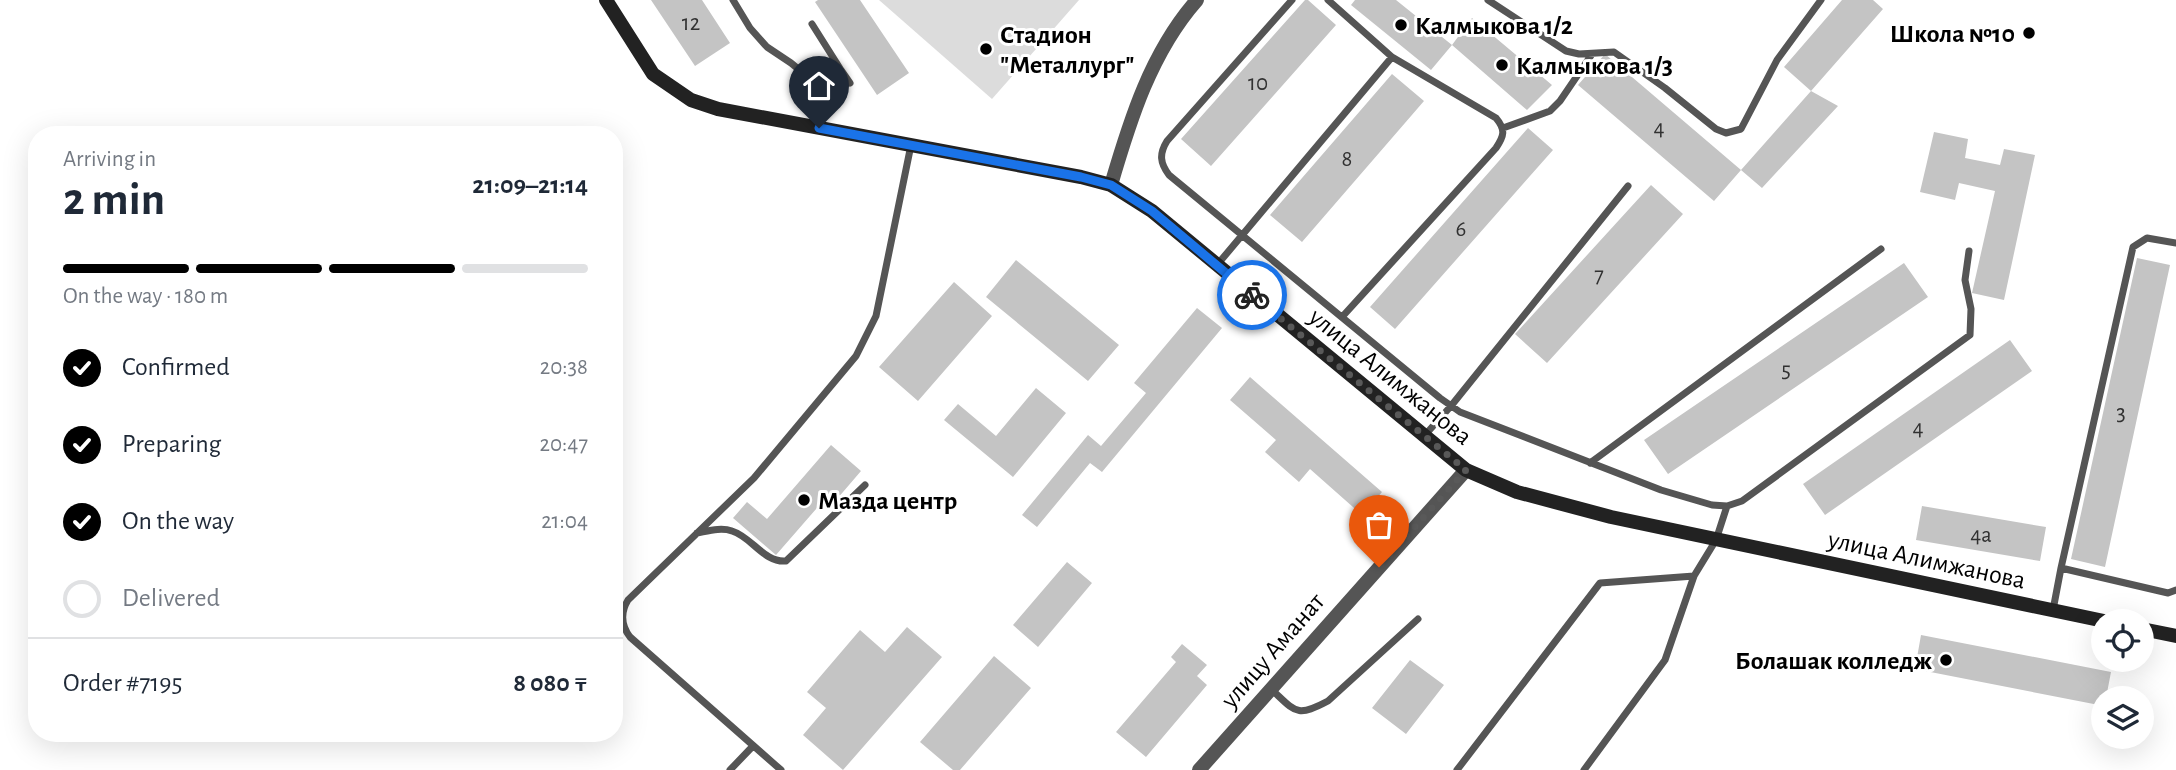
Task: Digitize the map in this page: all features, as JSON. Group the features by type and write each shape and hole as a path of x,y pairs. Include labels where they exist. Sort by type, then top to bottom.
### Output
{"street":[{"name":"улица Алимжанова","path":"606,0 653,74 691,100 718,109 1081,177 1111,185 1152,211 1466,470 1517,492 1611,517 2091,618"},
{"path":"1111,185 1133,112 1154,66 1196,0"},
{"name":"улицу Аманат","path":"1199,770 1466,470"},
{"path":"2154,631 2176,636"}],"lane":[{"path":"733,0 750,28 767,47 825,91"},
{"path":"1292,0 1167,141 1161,156 1163,167 1169,175 1451,406 1476,420 1661,490 1712,505 1727,506 1742,501 1970,335 1971,309 1965,280 1969,251"},
{"path":"1328,0 1392,57 1496,118 1503,128 1503,138 1496,148 1342,317"},
{"path":"1488,0 1566,51 1592,54 1614,52 1716,129 1726,133 1741,129 1777,60 1821,0"},
{"path":"811,24 850,83"},
{"path":"1503,128 1550,111 1560,101 1592,54"},
{"path":"1216,266 1392,57"},
{"path":"819,128 825,91 833,75 841,70"},
{"path":"623,610 628,600 754,478 856,356 876,316 911,145"},
{"path":"1425,435 1628,186"},
{"path":"2053,610 2133,247 2147,238 2176,243"},
{"path":"1590,463 1881,249"},
{"path":"696,533 723,529 734,531 773,560 786,561 865,485"},
{"path":"1584,770 1665,660 1694,576 1716,540 1727,506"},
{"path":"2061,568 2168,593 2176,590"},
{"path":"1457,770 1600,583 1694,576"},
{"path":"623,619 630,637 781,770"},
{"path":"1271,688 1294,710 1305,712 1316,707 1328,701 1418,619"},
{"path":"730,770 753,746"}],"shaded area":[{"name":"Стадион \"Металлург\"","path":"879,0 1079,0 992,99"}],"building":[{"path":"651,0 702,0 730,43 695,66"},
{"path":"860,0 909,73 877,95 815,2"},
{"path":"1305,0 1336,25 1211,166 1181,139"},
{"name":"Калмыкова 1/2","path":"1355,0 1396,0 1452,45 1431,70 1351,5"},
{"path":"1842,0 1873,0 1883,9 1811,91 1784,67"},
{"name":"Калмыкова 1/3","path":"1472,18 1552,85 1527,110 1452,45"},
{"path":"1605,54 1741,170 1714,201 1578,85"},
{"path":"1392,74 1424,101 1302,242 1270,215"},
{"path":"1811,91 1838,106 1762,188 1741,170"},
{"path":"1528,128 1553,150 1395,329 1370,307"},
{"path":"1934,132 1968,139 1965,158 2000,165 2004,149 2035,155 2004,300 1972,293 1995,191 1959,183 1955,200 1920,192"},
{"path":"1651,185 1683,214 1547,363 1515,334"},
{"path":"2137,258 2170,265 2105,567 2071,559"},
{"path":"1016,260 1119,345 1088,381 986,297"},
{"path":"1904,263 1928,297 1668,474 1644,440"},
{"path":"954,282 992,316 918,401 879,367"},
{"path":"1197,308 1222,328 1102,472 1090,463 1037,527 1022,515 1088,435 1101,446 1146,393 1134,383"},
{"path":"2010,340 2032,371 1825,515 1803,484"},
{"path":"1250,377 1382,492 1362,515 1310,469 1299,482 1265,452 1276,440 1230,400"},
{"path":"1036,388 1066,413 1013,477 944,420 958,404 996,436"},
{"name":"Мазда центр","path":"831,445 861,471 837,499 830,493 776,555 733,518 747,502 767,519"},
{"path":"1922,506 2046,527 2040,561 1916,540"},
{"path":"1067,562 1092,583 1038,647 1013,625"},
{"path":"907,627 942,657 843,770 803,735 826,708 807,692 860,630 885,652"},
{"path":"1921,635 2091,668 2091,672 2111,672 2108,686 2091,686 2091,703 1915,669"},
{"path":"1182,644 1207,665 1197,676 1207,685 1146,757 1116,732 1176,662 1171,657"},
{"path":"994,656 1031,688 960,770 953,770 920,742"},
{"path":"1410,660 1444,685 1406,734 1372,708"}],"way so far":[{"path":"1252,295 1466,470 1379,567"}],"place":[{"name":"Калмыкова 1/2","path":"1401,25"},
{"name":"Школа №10","path":"2029,33"},
{"name":"Стадион \"Металлург\"","path":"986,49"},
{"name":"Калмыкова 1/3","path":"1502,65"},
{"name":"Мазда центр","path":"804,500"},
{"name":"Болашак колледж","path":"1946,660"}],"route":[{"path":"819,128 1081,177 1111,185 1152,211 1252,295"}]}
